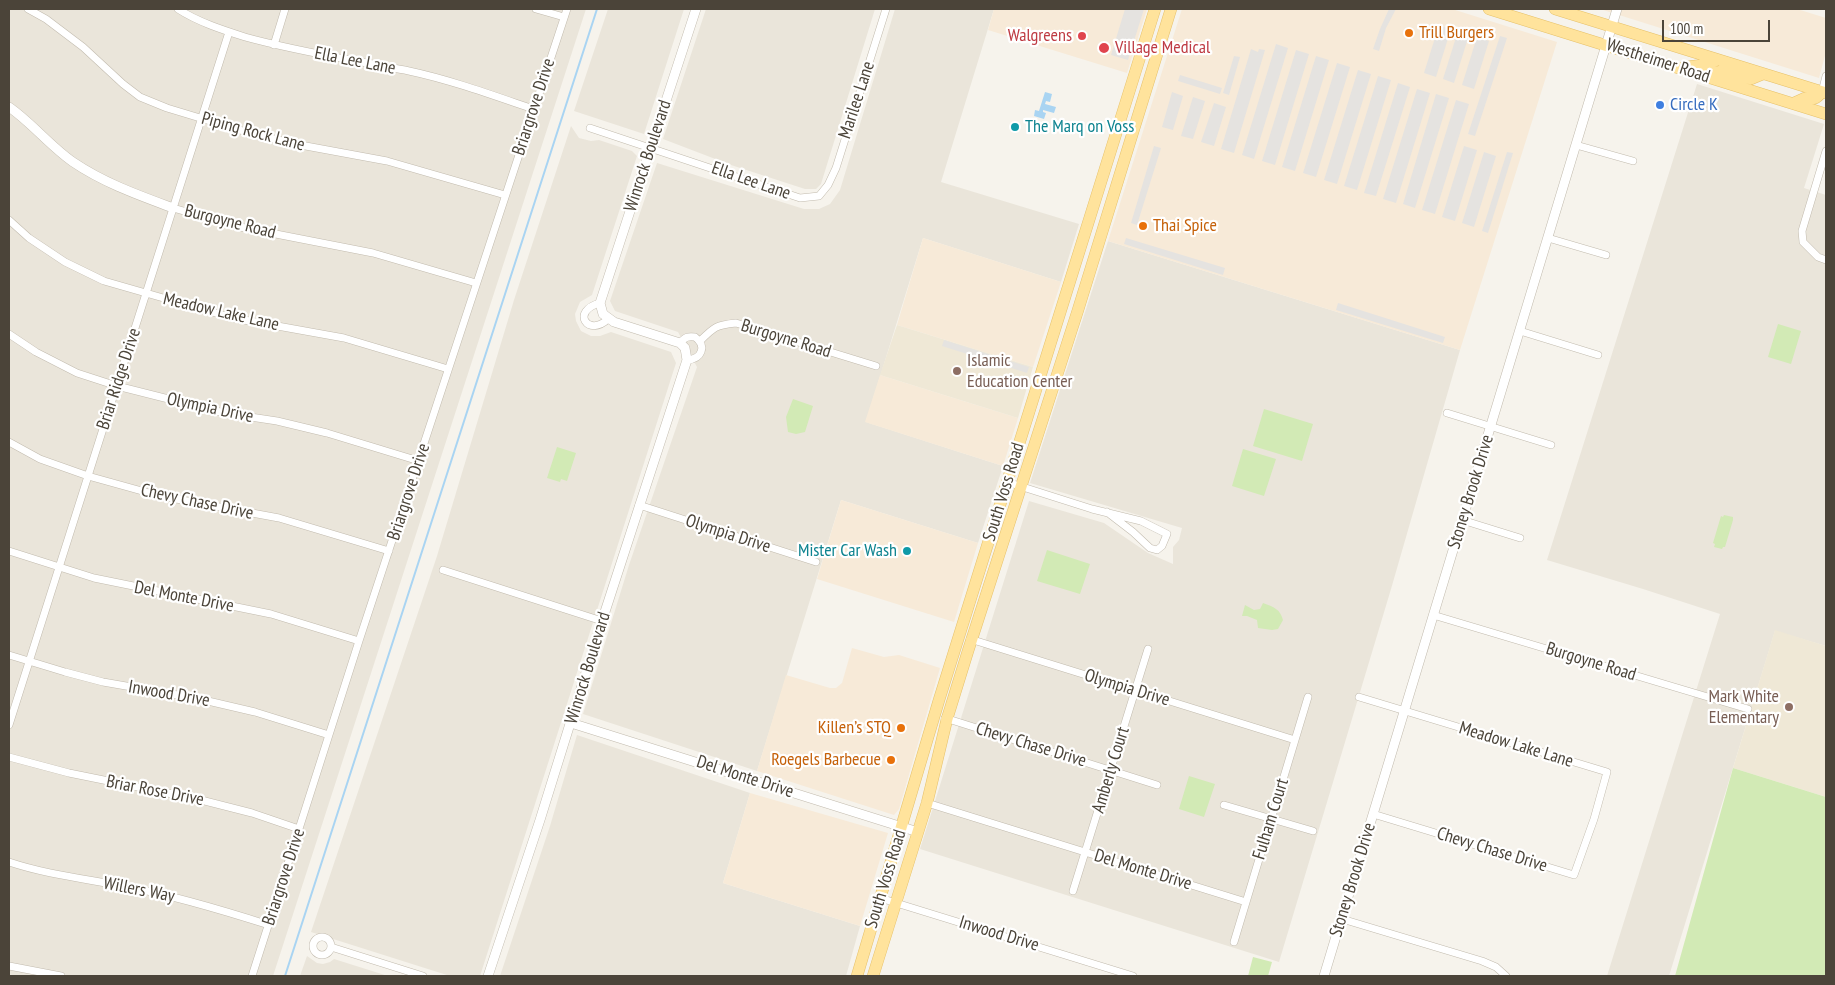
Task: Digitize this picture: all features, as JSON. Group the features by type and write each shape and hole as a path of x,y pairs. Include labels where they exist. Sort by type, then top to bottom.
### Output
{"main road":[{"name":"South Voss Road","path":"857,976 934,715 1155,9"},
{"name":"South Voss Road","path":"873,976 927,802 948,719 972,640 1106,222 1171,9"},
{"name":"Westheimer Road","path":"1489,9 1826,114"},
{"name":"Westheimer Road","path":"1555,9 1824,93"},
{"path":"1149,28 1163,33"},
{"path":"1679,68 1696,64 1708,65 1717,60"},
{"path":"1704,76 1721,71 1750,79 1763,74"},
{"path":"1794,104 1805,98 1812,100 1824,93"},
{"path":"1120,123 1135,127"},
{"path":"1090,217 1106,222"},
{"path":"1062,306 1078,310"},
{"path":"1036,391 1050,395"},
{"path":"868,937 884,942"}],"street":[{"name":"Piping Rock Lane","path":"28,9 46,19 83,47 123,84 140,96 167,108 253,134 295,144 388,161 505,195"},
{"name":"Ella Lee Lane","path":"178,9 198,20 229,32 274,45 437,78 533,109"},
{"path":"274,45 285,9"},
{"path":"536,9 564,18"},
{"name":"Briargrove Drive","path":"252,976 359,641 567,9"},
{"name":"Winrock Boulevard","path":"608,319 597,327 590,326 584,318 586,310 590,306 600,303 696,9"},
{"name":"Marilee Lane","path":"824,189 836,168 886,9"},
{"name":"Stoney Brook Drive","path":"1324,976 1617,9"},
{"name":"Briar Ridge Drive","path":"9,725 229,32"},
{"path":"1824,93 1826,76"},
{"name":"Burgoyne Road","path":"9,107 71,160 119,188 173,208 240,227 373,252 476,283"},
{"name":"Ella Lee Lane","path":"590,128 800,198 819,196 824,189"},
{"path":"1576,145 1633,161"},
{"path":"1826,151 1802,231 1803,242 1818,257 1826,260"},
{"name":"Meadow Lake Lane","path":"9,220 29,238 65,262 104,280 146,294 233,318 344,338 448,369"},
{"path":"1548,238 1606,255"},
{"path":"600,303 608,319 680,343 685,348 688,360"},
{"name":"Burgoyne Road","path":"700,340 710,330 720,324 736,322 876,366"},
{"path":"1520,331 1598,354"},
{"name":"Olympia Drive","path":"9,334 36,352 77,373 117,386 224,413 277,421 327,433 419,461"},
{"path":"680,343 689,336 700,340"},
{"name":"Winrock Boulevard","path":"488,976 571,723 639,505 688,360 700,356 702,350 700,340"},
{"path":"1447,413 1551,445"},
{"name":"Chevy Chase Drive","path":"9,442 40,459 88,476 160,496 279,518 390,551"},
{"path":"1007,482 1141,521 1167,534 1160,549 1150,548 1133,532 1106,512"},
{"name":"Olympia Drive","path":"639,505 816,562"},
{"path":"1462,520 1520,538"},
{"name":"Del Monte Drive","path":"9,551 127,586 271,614 359,641"},
{"path":"444,570 602,622"},
{"name":"Burgoyne Road","path":"1434,615 1748,709"},
{"name":"Olympia Drive","path":"960,636 1295,740"},
{"name":"Amberly Court","path":"1073,892 1148,648"},
{"name":"Inwood Drive","path":"9,654 103,682 195,698 254,712 330,735"},
{"name":"Fulham Court","path":"1234,942 1308,697"},
{"name":"Meadow Lake Lane","path":"1359,698 1606,772 1587,839"},
{"name":"Chevy Chase Drive","path":"934,715 1157,784"},
{"name":"Del Monte Drive","path":"571,723 918,832"},
{"name":"Briar Rose Drive","path":"9,757 93,779 197,799 252,813 299,829"},
{"name":"Del Monte Drive","path":"927,802 1246,902"},
{"path":"1224,805 1313,832"},
{"name":"Chevy Chase Drive","path":"1373,814 1574,875 1587,839"},
{"name":"Willers Way","path":"9,862 70,878 128,887 189,900 268,925"},
{"name":"Inwood Drive","path":"880,898 1116,974 1133,976"},
{"path":"1342,919 1482,961 1496,967 1506,976"},
{"path":"331,947 423,976"},
{"path":"9,966 61,976"}],"shaded area":[{"path":"9,9 586,9 273,976 9,976"},
{"path":"608,9 684,9 644,134 574,111"},
{"path":"706,9 875,9 821,184 816,189 805,189 731,165 663,139"},
{"path":"895,9 994,9 941,182 1079,224 1061,282 923,238 866,422 1003,466 978,543 841,500 757,771 583,714 629,565 697,367 678,332 615,311 610,301 657,163 804,209 819,209 830,204 840,190"},
{"path":"994,9 1147,9 1127,73 988,30"},
{"path":"1125,9 1144,9 1128,60 1111,55"},
{"path":"1182,9 1452,9 1557,42 1460,350 1108,241"},
{"path":"1389,9 1396,9 1386,28 1379,51 1373,49"},
{"path":"1600,9 1797,9 1826,18 1826,52 1819,78"},
{"path":"1439,25 1451,29 1436,77 1424,73"},
{"path":"1458,31 1469,35 1454,83 1443,79"},
{"path":"1500,36 1507,38 1475,136 1468,134"},
{"path":"1477,37 1489,41 1474,89 1462,85"},
{"path":"1276,44 1288,48 1254,159 1242,155"},
{"path":"1251,49 1258,52 1259,49 1265,50 1234,153 1221,149"},
{"path":"1296,50 1309,54 1275,165 1262,161"},
{"path":"1234,56 1240,57 1229,95 1223,93"},
{"path":"1316,56 1329,60 1295,171 1282,167"},
{"path":"1337,63 1350,67 1316,177 1303,173"},
{"path":"1358,70 1371,74 1337,184 1324,180"},
{"path":"1180,75 1222,88 1220,94 1178,81"},
{"path":"1378,76 1391,80 1357,190 1344,186"},
{"path":"1398,83 1410,87 1376,196 1364,193"},
{"path":"1697,84 1824,124 1804,188 1826,195 1826,646 1775,631 1669,976 1607,976 1720,614 1547,560"},
{"path":"1417,89 1430,93 1396,203 1383,199"},
{"path":"1172,92 1183,96 1173,130 1162,127"},
{"path":"1436,94 1449,98 1415,208 1403,204"},
{"path":"1193,97 1205,101 1193,139 1181,136"},
{"path":"1456,100 1469,104 1435,214 1422,210"},
{"path":"1214,103 1226,107 1214,146 1201,142"},
{"path":"571,126 579,138 591,141 599,140 632,151 637,156 592,295 580,302 575,314 576,321 581,331 591,336 600,336 611,332 671,352 676,363 480,976 450,976 311,932 437,556 514,300"},
{"path":"1154,146 1161,148 1137,225 1131,223"},
{"path":"1464,146 1477,150 1455,221 1442,217"},
{"path":"1484,152 1496,156 1474,227 1462,223"},
{"path":"1507,152 1513,153 1488,233 1482,231"},
{"path":"923,238 1061,282 1033,367 897,325"},
{"path":"1126,238 1225,268 1223,275 1124,244"},
{"path":"1108,241 1460,350 1391,589 1279,962 920,849 1029,501 1104,523 1148,553 1173,564 1173,547 1179,540 1182,528 1030,483"},
{"path":"1338,303 1445,337 1443,343 1336,310"},
{"name":"Islamic Education Center","path":"897,325 1033,367 1018,418 880,375"},
{"path":"944,340 1029,367 1027,373 942,346"},
{"path":"880,375 1018,418 1003,466 865,422"},
{"path":"841,500 978,543 954,622 817,579"},
{"name":"Mark White Elementary","path":"1775,630 1826,646 1826,797 1733,768"},
{"path":"852,648 884,657 899,655 940,668 899,809 894,815 757,771 786,675 830,688 836,688 842,683"},
{"path":"577,735 750,793 723,883 860,926 846,976 500,976 550,826"},
{"path":"750,793 888,833 860,926 723,883"},
{"path":"307,956 317,963 323,964 334,959 388,976 300,976"}],"green space":[{"path":"1778,324 1801,331 1791,364 1768,357"},
{"path":"793,399 813,406 805,432 796,434 788,432 786,417"},
{"path":"1264,409 1313,424 1302,461 1253,446"},
{"path":"557,447 576,453 567,481 561,479 560,482 547,478"},
{"path":"1243,449 1276,459 1264,496 1232,486"},
{"path":"1724,515 1733,517 1733,520 1725,547 1722,549 1714,547 1715,544 1713,543 1721,516 1723,517"},
{"path":"1047,550 1090,564 1080,594 1037,581"},
{"path":"1263,603 1273,607 1280,613 1283,620 1278,629 1258,628 1257,620 1242,616 1245,605 1254,610 1260,609"},
{"path":"1733,768 1826,797 1826,976 1675,976"},
{"path":"1189,776 1215,784 1204,817 1179,809"},
{"path":"1253,957 1272,962 1268,976 1248,976"}],"water":[{"path":"1045,92 1052,94 1050,102 1046,101 1045,104 1056,107 1054,113 1043,110 1046,113 1044,119 1034,116 1035,110 1039,111"}],"waterway":[{"path":"285,976 597,9"}],"place":[{"name":"Trill Burgers","path":"1409,33"},
{"name":"Walgreens","path":"1082,36"},
{"name":"Village Medical","path":"1104,48"},
{"name":"Circle K","path":"1660,105"},
{"name":"The Marq on Voss","path":"1015,127"},
{"name":"Thai Spice","path":"1143,226"},
{"name":"Islamic Education Center","path":"957,371"},
{"name":"Mister Car Wash","path":"907,551"},
{"name":"Mark White Elementary","path":"1789,707"},
{"name":"Killen’s STQ","path":"901,728"},
{"name":"Roegels Barbecue","path":"891,760"}]}
